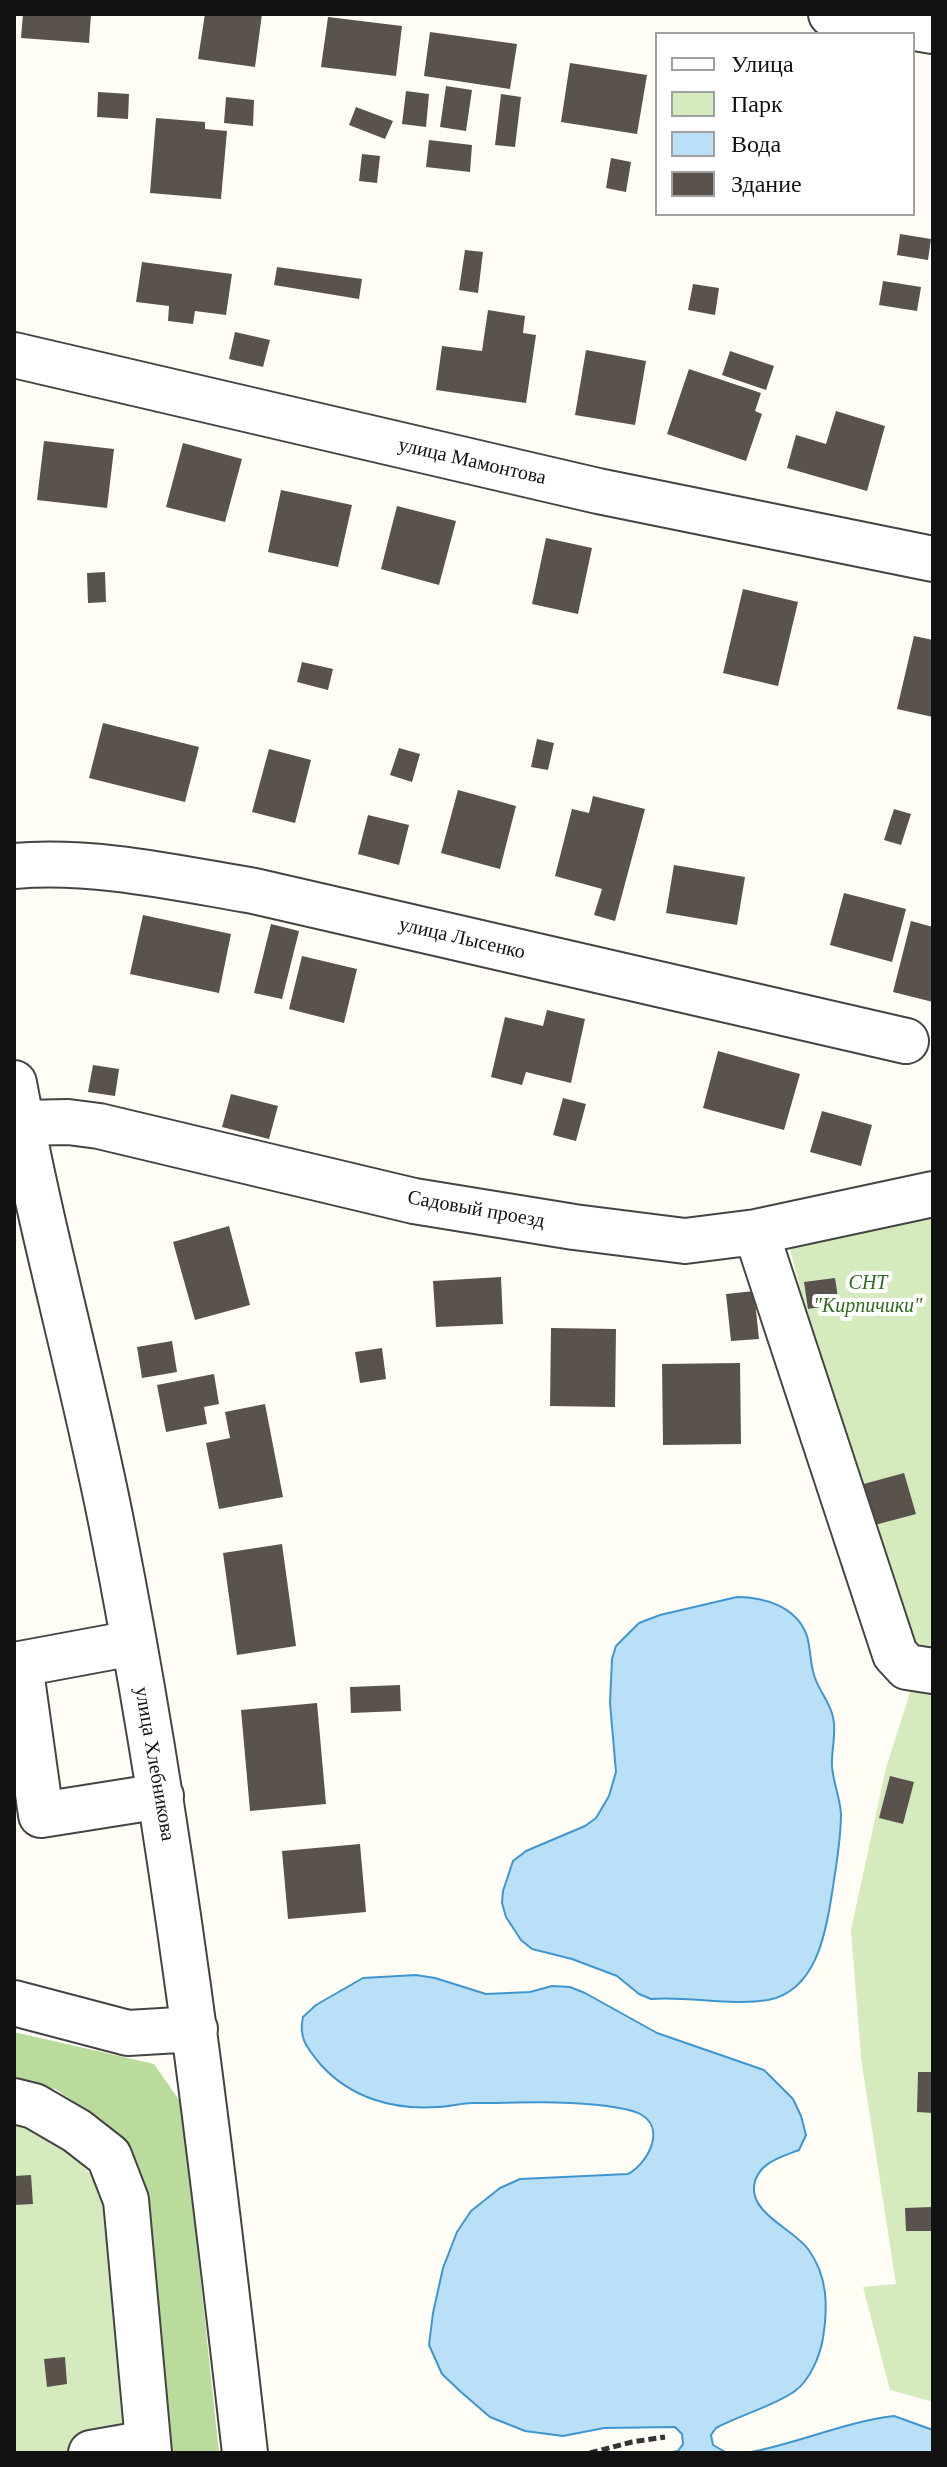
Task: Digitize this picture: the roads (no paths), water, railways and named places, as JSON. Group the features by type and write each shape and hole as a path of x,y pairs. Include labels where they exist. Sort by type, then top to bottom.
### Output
{"street":[{"path":"831,14 933,31"},
{"name":"улица Мамонтова","path":"14,355 598,491 933,559"},
{"name":"улица Лысенко","path":"14,866 80,866 174,877 254,891 906,1041"},
{"name":"Садовый проезд","path":"18,1103 68,1122 99,1126 414,1201 685,1241 756,1232 933,1194"},
{"name":"улица Хлебникова","path":"18,1103 112,1525 161,1796 195,2029 245,2453"},
{"path":"756,1232 895,1654 907,1667 933,1671"},
{"path":"133,1643 20,1664 41,1815 161,1796"},
{"path":"14,2003 128,2033 195,2029"},
{"path":"14,2101 45,2112 77,2131 109,2156 126,2200 149,2448 91,2453"}],"water":[{"path":"737,1597 769,1602 796,1618 807,1636 813,1673 833,1717 832,1766 841,1824 826,1925 808,1973 784,1994 754,2002 651,1999 639,1994 617,1976 572,1959 532,1949 521,1940 506,1917 503,1891 513,1861 526,1851 585,1826 596,1818 609,1796 616,1772 610,1703 612,1659 616,1646 639,1623"},
{"path":"416,1975 486,1994 530,1992 552,1986 570,1987 657,2033 764,2070 793,2099 806,2135 799,2150 765,2166 756,2178 755,2196 766,2213 801,2242 815,2259 825,2292 823,2338 814,2367 795,2391 716,2428 711,2435 713,2445 727,2453 666,2453 678,2451 683,2444 682,2434 675,2427 604,2428 563,2436 525,2431 490,2417 442,2374 429,2345 433,2313 443,2268 457,2232 471,2211 500,2188 520,2179 628,2174 647,2155 653,2129 649,2121 638,2113 607,2106 540,2102 405,2106 374,2100 346,2086 308,2049 302,2032 303,2017 316,2005 363,1978"},
{"path":"894,2416 933,2430 933,2453 746,2453 857,2423"}],"park label":[{"name":"СНТ \"Кирпичики\"","path":"868,1296"}]}
